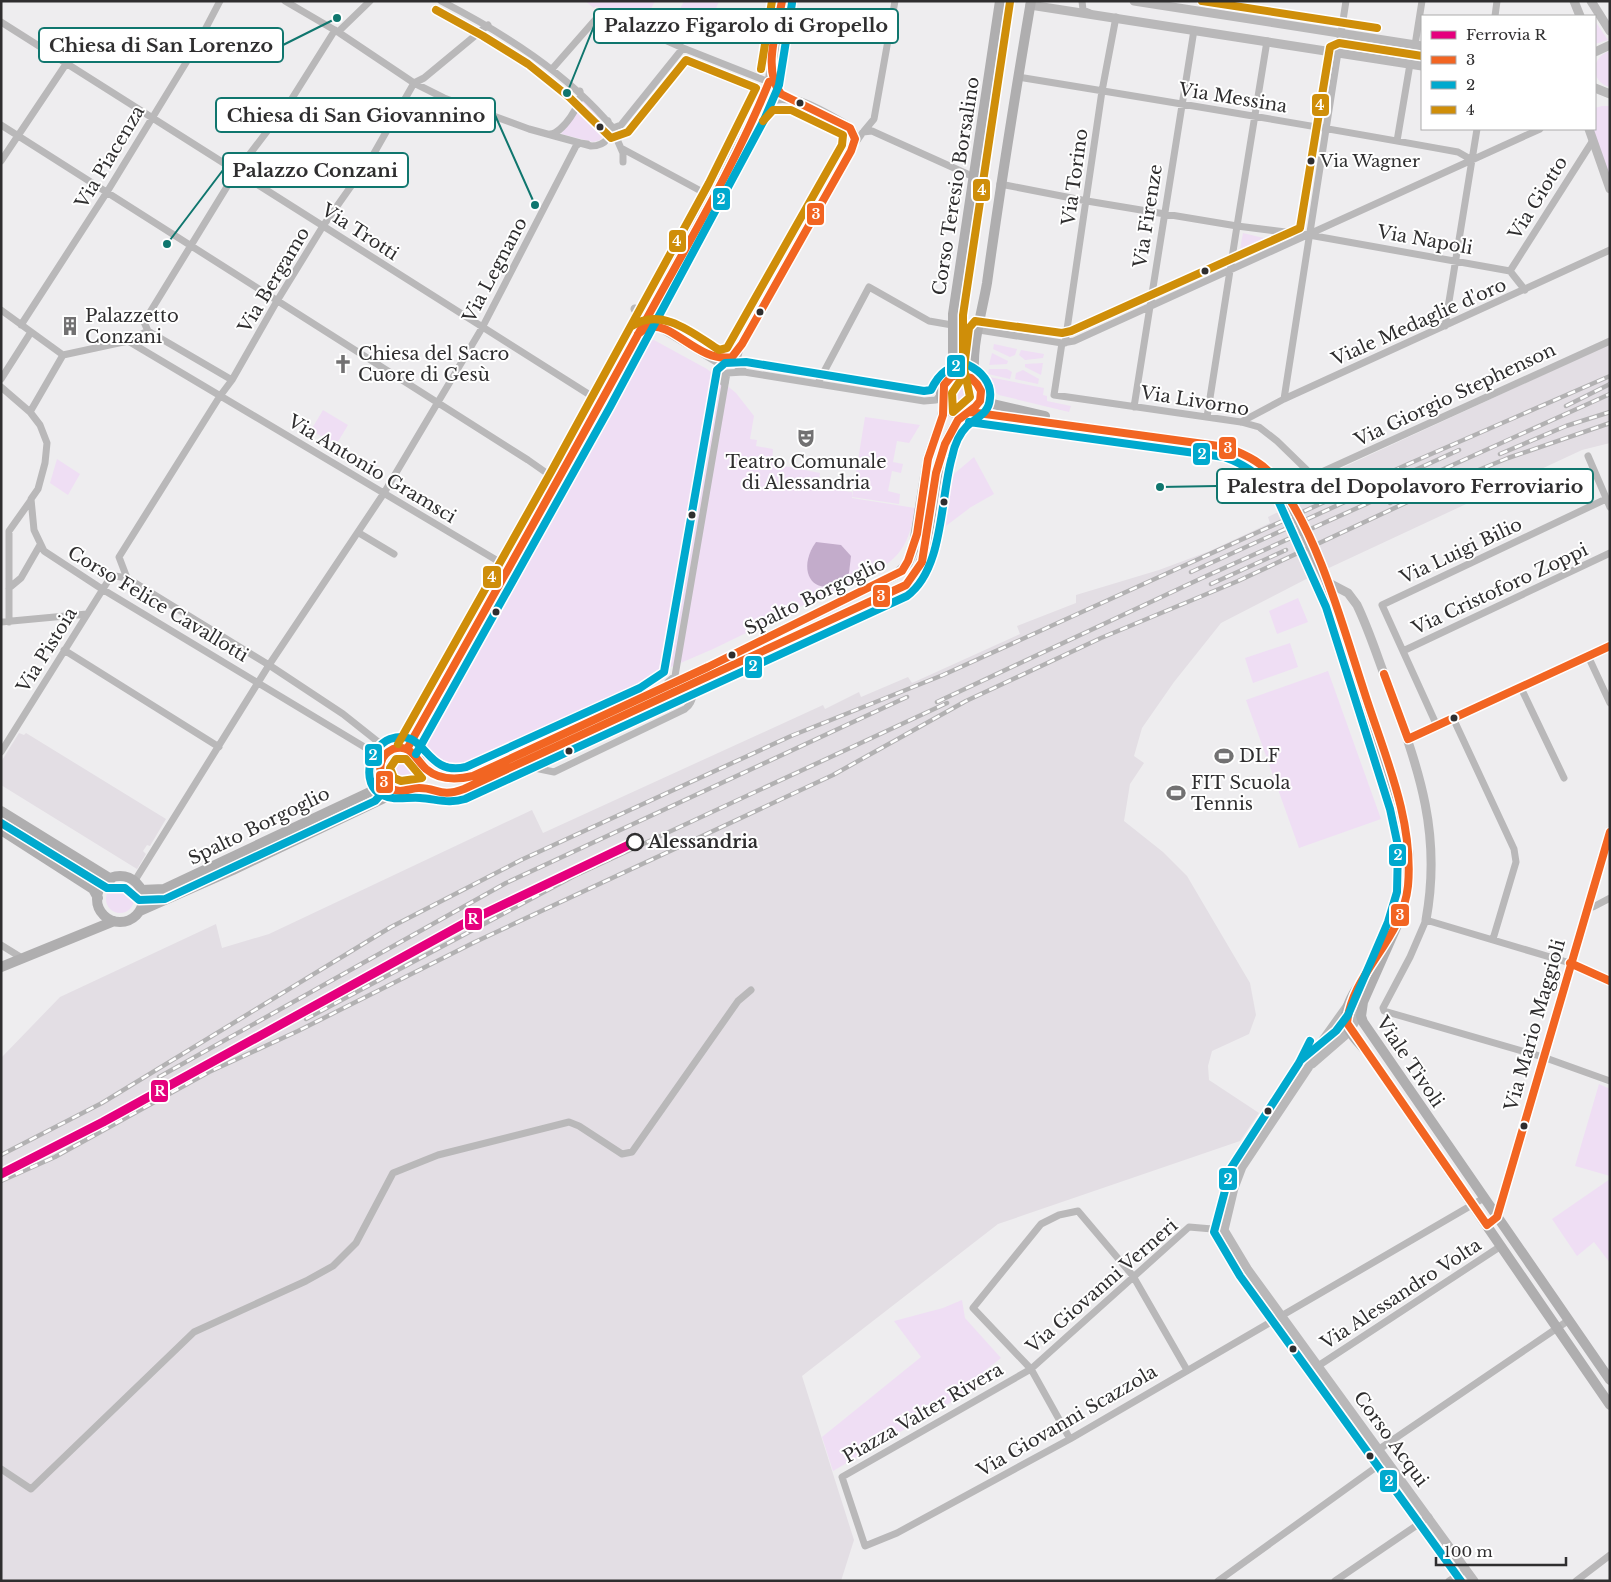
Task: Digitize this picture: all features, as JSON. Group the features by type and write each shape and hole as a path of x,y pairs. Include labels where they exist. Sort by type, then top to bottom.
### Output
{"main road":[{"name":"Corso Teresio Borsalino","path":"952,376 954,367 952,325 1000,1"},
{"path":"1028,2 974,356 974,380 986,400 993,404 1080,426"},
{"path":"974,380 962,374 952,376 945,383 943,399 953,412 1080,426 1208,444 1244,453 1269,471 1289,499 1327,582 1383,751 1407,834 1409,864 1406,894 1398,925 1387,946 1349,1003"},
{"path":"967,413 980,400 980,390"},
{"name":"Spalto Borgoglio","path":"421,764 438,775 465,778 539,746 645,696 902,570 912,550 928,458 942,418 943,399"},
{"name":"Spalto Borgoglio","path":"76,936 114,921 132,919 140,911 404,790 420,788 438,793 457,792 896,591 910,581 923,558 935,480 942,452 954,427 967,413"},
{"path":"394,748 407,749 416,754 421,764 420,779 404,790 386,785 380,769 385,754 394,748"},
{"name":"Spalto Borgoglio","path":"141,890 164,889 370,792 376,785 380,769"},
{"path":"1,811 111,879"},
{"path":"1,830 93,889 108,919 114,921"},
{"path":"1,967 76,936 96,922 102,886 111,879 123,877 134,882 141,890 143,897 140,911"},
{"name":"Viale Tivoli","path":"1387,946 1362,1007 1361,1016 1366,1026 1610,1380"},
{"name":"Viale Tivoli","path":"1349,1003 1346,1018 1350,1031 1368,1053 1610,1405"}],"street":[{"name":"Via Piacenza","path":"21,325 107,192 198,43 220,1"},
{"path":"285,1 337,31 414,83 444,98 545,133 598,146 606,140 610,131 608,121"},
{"path":"232,380 148,331 144,322 236,172 291,100 337,31 370,1"},
{"path":"441,1 488,25 552,69 580,91 615,128 623,123 683,48"},
{"path":"755,116 769,82 782,1"},
{"path":"716,360 732,358 742,344 849,155 862,133 874,120 895,1"},
{"path":"1082,1 1083,10 1092,13"},
{"path":"1134,1 1419,45 1421,16"},
{"path":"1284,399 1346,1"},
{"path":"1421,15 1422,1"},
{"path":"1494,15 1497,1"},
{"path":"1574,1 1580,15"},
{"path":"1591,1 1609,30"},
{"path":"1028,2 1421,66"},
{"path":"552,69 602,12 683,48 769,82"},
{"name":"Via Torino","path":"1054,395 1087,201 1102,91 1116,17"},
{"name":"Via Trotti","path":"1,22 601,402"},
{"name":"Via Bergamo","path":"220,396 232,380 277,301 324,226 370,160 414,83 424,78 488,25"},
{"name":"Via Firenze","path":"1134,406 1180,106 1194,30"},
{"path":"1207,418 1267,41"},
{"path":"1596,51 1610,45"},
{"path":"1,161 66,64"},
{"path":"1397,141 1410,64"},
{"path":"771,71 776,90 850,128 854,139 849,155"},
{"name":"Via Messina","path":"1018,77 1458,152 1472,160"},
{"path":"1596,88 1608,94"},
{"path":"545,133 555,134 562,130 579,101 580,91"},
{"path":"407,749 558,481 638,334 656,300 705,193 761,107 770,100 782,98 796,100"},
{"path":"608,121 623,154 622,162"},
{"path":"1,125 528,460 558,481"},
{"path":"862,133 866,130 876,132 974,177"},
{"path":"1445,326 1477,130"},
{"path":"979,330 1064,343 1074,341 1538,130"},
{"path":"1588,130 1610,189"},
{"name":"Via Giotto","path":"1510,271 1592,142"},
{"name":"Via Legnano","path":"134,882 269,665 384,493 482,328 576,146 580,143 587,144"},
{"path":"620,148 705,193"},
{"path":"1000,184 1087,201 1237,226"},
{"name":"Via Napoli","path":"1237,226 1309,235 1510,271"},
{"path":"805,250 801,245 808,228"},
{"name":"Viale Medaglie d'oro","path":"1240,422 1284,399 1610,250"},
{"path":"1510,271 1525,290"},
{"path":"818,383 869,287 929,321 952,325"},
{"path":"635,309 661,328 716,360 721,367 724,382"},
{"path":"1,310 63,355"},
{"path":"638,334 646,327 661,328"},
{"path":"30,412 63,355 128,341 148,331"},
{"path":"1,378 31,332"},
{"name":"Via Antonio Gramsci","path":"128,341 508,567"},
{"name":"Via Giorgio Stephenson","path":"1313,476 1610,341"},
{"path":"742,344 736,362 738,368 744,372"},
{"path":"645,696 671,680 675,675 724,382 729,372 744,372 818,383 924,401 943,399"},
{"name":"Corso Felice Cavallotti","path":"1,387 30,412 40,425 47,443 45,463 38,489 32,499 32,524 40,545 54,559 102,589 371,751 380,769"},
{"name":"Via Livorno","path":"1054,395 1240,422 1260,427 1313,476"},
{"name":"Corso Felice Cavallotti","path":"220,396 119,557 127,578 269,665 343,714 377,741 394,748"},
{"path":"1588,456 1610,507"},
{"path":"32,499 5,532 9,588 5,622 87,614"},
{"name":"Via Luigi Bilio","path":"1403,651 1382,605 1606,500"},
{"path":"359,533 394,554"},
{"path":"9,588 21,578 40,545"},
{"name":"Via Cristoforo Zoppi","path":"1403,651 1610,553"},
{"path":"102,589 112,577 127,578"},
{"path":"1327,582 1348,593 1357,604 1408,739 1423,790 1432,836 1432,880 1426,920 1410,957 1383,1008 1387,1012 1543,1057 1610,1082"},
{"name":"Via Pistoia","path":"1,752 102,589"},
{"path":"1408,739 1610,646"},
{"path":"64,650 219,747"},
{"path":"1403,651 1437,726"},
{"path":"1588,656 1610,703"},
{"path":"517,765 554,772 685,709 692,702 693,690 701,680"},
{"path":"1521,688 1564,778"},
{"path":"1454,718 1514,849 1516,862 1492,939"},
{"path":"539,746 531,753 530,760 539,770"},
{"name":"Via Mario Maggioli","path":"1497,1216 1610,831"},
{"path":"1587,905 1593,907 1610,898"},
{"path":"1426,920 1570,963 1610,981"},
{"path":"1,945 22,958"},
{"path":"1,1470 31,1489 194,1332 306,1281 333,1266 356,1242 390,1177 400,1169 438,1155 569,1122 579,1126 622,1154 632,1152 738,1001 751,990"},
{"path":"1224,1230 1240,1173 1308,1068 1315,1051 1349,1003"},
{"path":"1308,1068 1350,1031 1362,1007"},
{"path":"1332,1047 1350,1041 1360,1045 1368,1053"},
{"path":"1282,1316 1484,1198"},
{"path":"1070,1439 1031,1369 973,1308 1041,1224 1060,1215 1078,1211 1134,1276 1186,1370"},
{"path":"1487,1225 1497,1216"},
{"name":"Via Giovanni Verneri","path":"1031,1369 1189,1227 1224,1230"},
{"name":"Corso Acqui","path":"1224,1230 1248,1270 1474,1581"},
{"name":"Via Alessandro Volta","path":"1318,1366 1501,1246"},
{"name":"Via Giovanni Scazzola","path":"865,1546 898,1533 1070,1439 1282,1316"},
{"path":"1378,1450 1569,1320"},
{"name":"Piazza Valter Rivera","path":"865,1546 842,1477 1031,1369"},
{"path":"1218,1581 1386,1460"},
{"path":"1335,1581 1429,1518"},
{"path":"1576,1581 1610,1555"},
{"path":"1449,1581 1466,1570"}],"shaded area":[{"path":"585,1 655,1 642,26 596,6 594,8"},
{"path":"684,1 719,1 708,28 695,23 688,45 666,36"},
{"path":"1596,22 1608,40 1596,44"},
{"path":"1610,51 1610,87 1603,84 1596,75 1596,64 1603,54"},
{"path":"583,99 605,125 606,132 600,140 593,142 561,134"},
{"path":"1610,106 1610,183 1589,130 1596,130 1596,108"},
{"path":"1243,233 1276,241 1238,260"},
{"path":"654,340 707,369 736,393 754,416 750,439 757,440 756,446 773,449 772,464 801,469 804,462 806,463 805,470 820,473 818,487 852,492 852,498 915,508 906,542 896,556 882,567 713,649 655,674 586,712 458,769 440,767 427,752 427,733 645,344 648,341"},
{"path":"994,344 1017,349 1015,355 1010,357 993,349"},
{"path":"1610,344 1610,443 1582,450 1316,574 1221,623 1174,682 1142,728 1134,756 1144,763 1130,784 1124,821 1163,852 1187,876 1250,983 1256,1015 1249,1034 1212,1051 1208,1066 1209,1080 1259,1113 1240,1141 998,1224 802,1376 854,1540 841,1581 1,1581 1,1058 60,997 216,924 222,948 269,934 532,810 543,833 823,705 825,709 859,692 861,697 908,677 912,683 1020,634 1017,626 1076,603 1076,595 1159,570 1210,551 1270,523 1268,517 1315,494 1320,478"},
{"path":"1021,350 1044,354 1043,358 1025,360 1019,355"},
{"path":"992,353 1008,361 1007,364 989,365"},
{"path":"1043,363 1041,375 1025,367 1025,364"},
{"path":"989,369 1007,369 1012,372 1010,379 988,374"},
{"path":"1023,370 1039,379 1038,384 1015,379 1016,373"},
{"path":"989,377 1044,388 1043,395 1047,396 1047,401 1071,406 1069,412 999,395 995,392"},
{"path":"961,381 970,385 974,394 970,403 961,407 952,403 948,394 952,385"},
{"path":"323,410 348,425 336,445 311,430"},
{"path":"865,417 920,425 909,443 897,441 893,462 903,464 901,473 892,471 888,491 900,494 899,504 852,497"},
{"path":"974,457 994,494 971,507 942,529 948,479"},
{"path":"57,459 80,474 68,495 50,483"},
{"path":"816,542 841,545 851,556 849,573 838,582 828,586 819,586 813,582 808,574 807,565"},
{"path":"1298,598 1308,622 1277,634 1269,611"},
{"path":"1290,643 1298,667 1253,683 1245,658"},
{"path":"1328,671 1381,819 1299,848 1246,700"},
{"path":"19,733 24,735 26,733 166,819 150,846 147,845 143,851 146,854 137,869 1,785 1,762"},
{"path":"396,757 406,757 413,764 413,774 406,781 396,781 389,774 389,764"},
{"path":"120,885 130,889 134,899 130,909 120,913 110,909 106,899 110,889"},
{"path":"1599,1084 1610,1089 1610,1176 1575,1166"},
{"path":"1610,1179 1610,1263 1594,1242 1577,1256 1552,1219"},
{"path":"962,1300 965,1318 1001,1358 983,1372 986,1382 833,1471 822,1437 921,1357 894,1321 943,1308"}],"railway":[{"path":"1,1155 102,1103 391,927 521,860 791,736 943,675 1406,465 1610,376"},
{"path":"1566,406 1610,384"},
{"path":"937,702 1202,578 1610,394"},
{"path":"1500,454 1566,426 1610,412"},
{"path":"1,1181 55,1157 209,1072 298,1031 475,942 833,775 966,701 1101,638 1238,581 1459,478 1508,458 1610,423"},
{"path":"1191,572 1459,450"},
{"path":"1390,503 1425,484"},
{"path":"1211,584 1286,550"},
{"path":"159,1077 506,883 907,697"},
{"path":"306,1019 574,876 947,703"}],"rail line":[{"name":"R","path":"1,1174 103,1122 467,922 635,842"}],"transit line":[{"name":"4","path":"761,69 772,1"},
{"name":"3","path":"638,334 648,327 657,327 677,335 708,354 732,357 742,344 851,151 855,139 850,128 781,94 775,84 772,73 774,36 782,1"},
{"name":"4","path":"1202,1 1377,28"},
{"name":"4","path":"1010,2 963,315 963,368 960,381 952,393 953,412 970,397 964,368 969,328 975,321 1062,333 1071,331 1300,228 1330,47 1339,43 1421,56"},
{"name":"2","path":"416,754 610,407 764,120 779,85 792,3"},
{"name":"4","path":"398,744 551,472 709,183 756,88 686,60 628,132 611,138 569,97 528,64 436,10"},
{"name":"3","path":"407,749 708,207 740,145 769,82"},
{"name":"4","path":"632,326 654,319 666,321 688,330 719,350 727,348 842,145 843,135 791,110 773,110 763,121"},
{"name":"2","path":"746,362 924,391 931,390 937,379 945,371 961,365 968,365 985,378 990,393 989,403 985,412 967,426 959,437 948,474 939,532 934,551 928,569 919,584 907,596 465,799 448,801 420,798 391,798 375,790 369,775 372,757 383,743 390,739 402,737 411,739 441,765 452,768 466,767 640,688 664,672 717,370 725,363 746,362"},
{"name":"3","path":"958,375 971,378 977,384 981,391 980,401 958,420 945,444 936,473 922,562 906,585 464,789 450,793 425,788 400,791 391,788 384,781 380,768 382,759 391,750 399,748 404,748 412,753 431,773 442,777 455,778 473,776 708,667 902,571 908,561 917,534 928,459 943,415 944,385 951,377 958,375"},
{"name":"3","path":"970,412 1226,447 1248,457 1267,470 1293,504 1306,528 1338,609 1388,761 1402,810 1409,861 1408,886 1404,906 1397,923 1358,988 1351,1005 1347,1023 1487,1225 1497,1217 1610,832"},
{"name":"2","path":"969,422 1224,457 1240,464 1261,478 1277,498 1326,607 1390,809 1398,846 1397,892 1388,922 1348,1015 1336,1031 1301,1060"},
{"name":"3","path":"1384,674 1408,739 1610,646"},
{"name":"4","path":"396,759 406,759 422,778 401,781 394,778 390,768 396,759"},
{"name":"2","path":"1,823 107,888 125,888 139,900 165,899 375,801 385,790 389,777"},
{"name":"3","path":"1570,963 1610,981"},
{"name":"2","path":"1310,1041 1299,1063 1231,1168 1214,1232 1240,1276 1461,1581"}],"place":[{"name":"Chiesa di San Lorenzo","path":"337,18"},
{"name":"Palazzo Figarolo di Gropello","path":"567,93"},
{"name":"Via Wagner","path":"1311,161"},
{"name":"Chiesa di San Giovannino","path":"535,205"},
{"name":"Palazzo Conzani","path":"167,244"},
{"name":"Palazzetto Conzani","path":"70,326"},
{"name":"Chiesa del Sacro Cuore di Gesù","path":"343,364"},
{"name":"Teatro Comunale di Alessandria","path":"806,438"},
{"name":"Palestra del Dopolavoro Ferroviario","path":"1160,487"},
{"name":"DLF","path":"1224,756"},
{"name":"FIT Scuola Tennis","path":"1176,793"},
{"name":"Alessandria","path":"635,842"}]}
